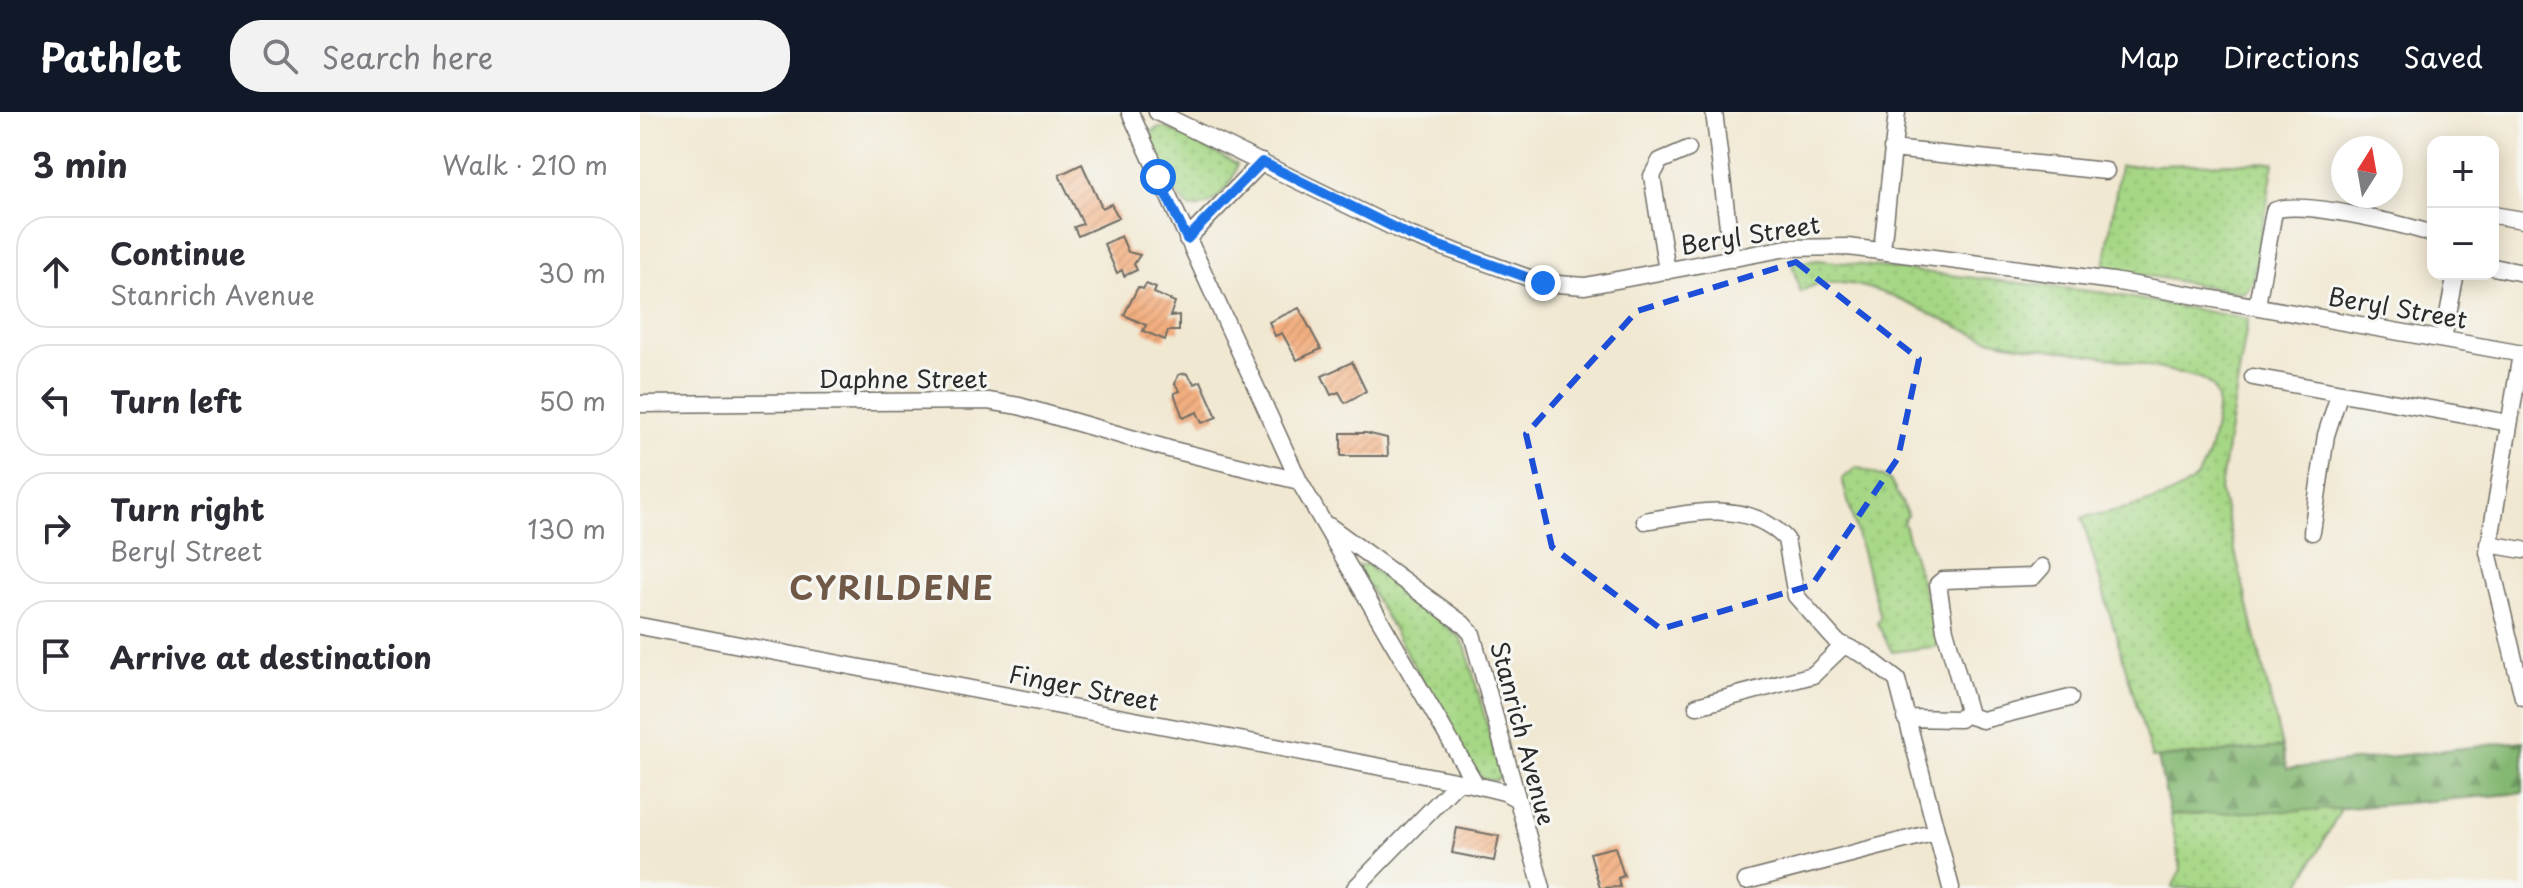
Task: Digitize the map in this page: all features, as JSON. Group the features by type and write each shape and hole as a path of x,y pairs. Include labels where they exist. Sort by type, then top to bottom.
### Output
{"street":[{"name":"Stanrich Avenue","path":"1130,112 1299,481 1476,785"},
{"name":"Beryl Street","path":"1157,112 1409,235 1543,283 1585,286 1810,245 1882,250 2113,281 2522,354"},
{"path":"1714,112 1732,259"},
{"path":"1882,250 1897,112"},
{"path":"1667,271 1652,176 1660,161 1688,149"},
{"path":"1892,149 2106,171"},
{"path":"1187,239 1262,162"},
{"path":"2257,305 2269,229 2274,211 2280,207 2295,206 2368,218 2427,233"},
{"path":"2499,216 2523,220"},
{"path":"2499,268 2523,273"},
{"path":"2443,339 2455,280"},
{"path":"2522,354 2488,544 2523,697"},
{"path":"2253,377 2339,395 2509,423"},
{"path":"2312,532 2326,435 2339,395"},
{"name":"Daphne Street","path":"640,404 988,401 1019,406 1169,449 1299,481"},
{"path":"1645,521 1721,509 1752,518 1782,535 1790,549 1796,596 1843,646 1866,656 1896,676 1951,888"},
{"name":"Stanrich Avenue","path":"1322,521 1468,629 1542,888"},
{"path":"2488,544 2523,550"},
{"path":"1967,715 1968,707 1941,611 1938,584 1943,580 2033,577 2042,567"},
{"name":"Finger Street","path":"640,626 1476,785 1504,792 1517,799"},
{"path":"1697,706 1813,675 1843,646"},
{"path":"1905,718 1960,719 1967,715 1982,720 2070,698"},
{"path":"1355,888 1458,782"},
{"path":"1746,881 1936,832"}],"highlighted area":[{"path":"1796,262 1919,359 1898,458 1812,585 1661,629 1552,547 1526,434 1637,311"}],"green space":[{"path":"1167,128 1237,164 1232,180 1221,194 1199,207 1191,208 1185,203 1171,184 1155,150 1152,131"},
{"path":"2274,162 2253,281 2244,293 2104,268 2120,166"},
{"path":"1818,260 2105,293 2248,319 2220,489 2282,747 2152,758 2082,518 2160,498 2188,485 2197,476 2212,441 2216,418 2217,399 2211,385 2200,378 2132,362 1989,339 1869,288 1844,283 1821,284 1800,292 1792,263"},
{"path":"1857,467 1890,480 1908,515 1903,521 1940,646 1892,652 1877,623 1880,617 1842,479"},
{"path":"1366,564 1460,637 1466,648 1501,776 1493,781 1482,778 1472,766 1357,567"},
{"path":"2523,741 2523,793 2288,813 2170,815 2158,758 2282,747 2287,769"},
{"path":"2341,809 2298,888 2172,888 2181,869 2170,815"}],"building":[{"path":"1082,164 1102,208 1111,204 1119,218 1078,236 1074,227 1083,224 1059,175"},
{"path":"1121,236 1128,252 1140,255 1134,264 1137,270 1124,276 1122,270 1117,273 1104,244"},
{"path":"1146,284 1156,288 1154,293 1175,302 1170,316 1179,315 1179,331 1168,331 1165,340 1143,331 1146,325 1124,315 1138,287 1143,289"},
{"path":"1299,308 1321,349 1297,360 1282,333 1275,336 1269,322"},
{"path":"1352,362 1366,391 1345,403 1339,392 1331,395 1322,376"},
{"path":"1186,373 1195,384 1201,381 1217,417 1202,423 1197,412 1183,418 1174,393 1180,391 1175,384 1178,375"},
{"path":"1341,433 1366,433 1387,438 1388,456 1341,456"},
{"path":"1457,828 1499,836 1494,861 1452,853"},
{"path":"1615,847 1624,876 1618,878 1620,887 1600,888 1590,853"}],"district":[{"name":"CYRILDENE","path":"892,587"}],"route":[{"path":"1158,177 1187,239 1262,162 1409,235 1493,268 1543,283"}]}
